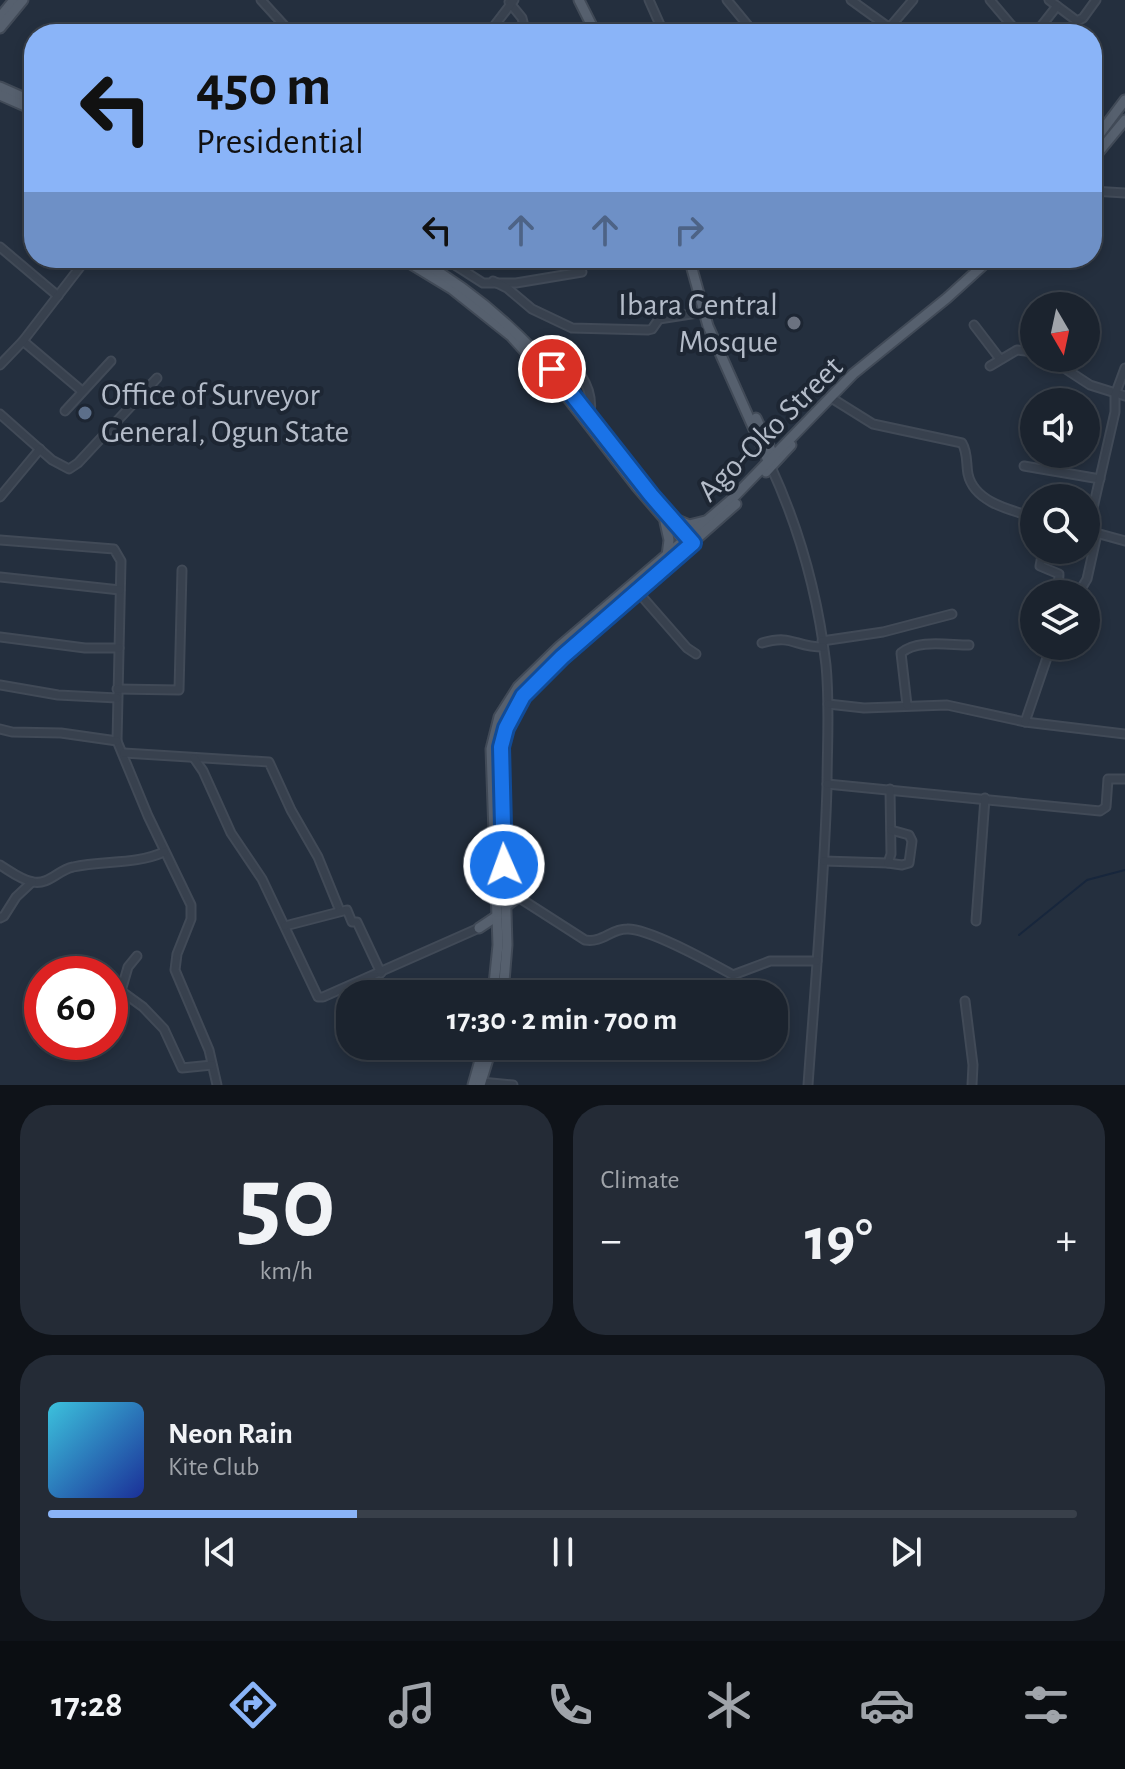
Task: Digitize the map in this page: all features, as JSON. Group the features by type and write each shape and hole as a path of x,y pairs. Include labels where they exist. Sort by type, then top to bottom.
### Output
{"main road":[{"path":"0,17 14,0"},
{"path":"0,28 23,0"},
{"path":"579,0 592,24"},
{"path":"585,0 594,24"},
{"path":"0,87 24,98"},
{"path":"0,95 24,106"},
{"path":"1102,131 1125,100"},
{"path":"1102,148 1125,120"},
{"path":"417,268 452,289 520,346 688,542"},
{"path":"431,268 463,288 513,328 534,348 590,415 666,517 669,540 667,556"},
{"path":"693,268 704,312 772,461"},
{"path":"694,268 713,323 772,461"},
{"path":"503,980 491,749 499,717 528,675 667,556 688,542 772,461 853,374 980,268"},
{"name":"Ago-Oko Street","path":"501,942 506,906 501,747 506,728 523,696 638,592 688,542 736,504 772,461 833,399 987,268"},
{"path":"666,517 689,525 711,517"},
{"path":"505,889 518,897 506,906"},
{"path":"479,928 497,916"},
{"path":"479,928 489,929 501,942"},
{"path":"497,980 502,960"},
{"path":"478,1084 482,1060"},
{"path":"478,1084 487,1060"}],"street":[{"path":"261,0 283,24"},
{"path":"649,0 660,24"},
{"path":"727,0 747,24"},
{"path":"851,0 886,24"},
{"path":"893,24 913,0"},
{"path":"990,0 1006,24"},
{"path":"1049,0 1077,21 1083,18 1096,0"},
{"path":"493,24 510,1 524,24"},
{"path":"1043,24 1057,6"},
{"path":"1102,192 1125,193"},
{"path":"0,247 24,267"},
{"path":"25,268 58,296"},
{"path":"0,365 23,341 79,268"},
{"path":"459,268 480,282 516,283 582,272"},
{"path":"493,281 514,293 532,309 572,328 648,330 659,319 704,312"},
{"path":"974,325 1000,359"},
{"path":"23,341 82,391"},
{"path":"990,366 1020,350"},
{"path":"565,355 589,386 592,398 590,415"},
{"path":"65,411 111,361"},
{"path":"1099,484 1115,412 1115,395 1125,368"},
{"path":"1070,372 1090,385 1125,396"},
{"path":"0,414 63,468 69,469 157,378"},
{"path":"833,399 873,424 962,443 969,479 976,490 990,502 1020,512"},
{"path":"0,497 40,449"},
{"path":"772,461 808,565 823,644 828,704 824,861 808,1085"},
{"path":"1036,468 1100,479"},
{"path":"1100,535 1125,541"},
{"path":"0,540 114,549 121,561 117,741 164,852 191,905 191,919 177,954 175,970 217,1085"},
{"path":"1040,564 1059,574 1059,580"},
{"path":"117,689 179,690 182,570"},
{"path":"0,577 120,590"},
{"path":"638,592 687,648 696,654"},
{"path":"762,643 787,638 804,647 883,632 952,614"},
{"path":"0,637 85,648 119,648"},
{"path":"907,705 901,653 905,649 969,645"},
{"path":"1025,722 1046,660"},
{"path":"0,685 58,695 117,698"},
{"path":"828,704 864,708 930,703 960,706 1025,722 1125,734"},
{"path":"0,729 117,741"},
{"path":"124,753 269,762 291,810 318,857 340,911"},
{"path":"194,758 231,833 262,879 318,997 381,973 479,928"},
{"path":"827,784 1100,811 1106,807 1108,779 1125,779"},
{"path":"888,863 890,789"},
{"path":"976,921 985,798"},
{"path":"824,861 909,863 912,841 909,835 891,830"},
{"path":"0,918 32,882 51,879 73,867 138,860 164,852"},
{"path":"0,865 32,882"},
{"path":"518,897 585,940 597,941 618,930 635,929 702,957 733,975 770,961 817,961"},
{"path":"285,926 347,910 352,922 357,922 381,973"},
{"path":"128,967 137,956"},
{"path":"128,996 164,1029 182,1068 212,1065"},
{"path":"965,1001 973,1065 972,1085"},
{"path":"478,1084 513,1085"}],"waterway":[{"path":"1019,935 1087,880 1125,870"}],"place":[{"name":"Ibara Central Mosque","path":"794,323"},
{"name":"Office of Surveyor General, Ogun State","path":"85,413"}],"route":[{"path":"504,865 501,747 506,728 523,696 562,657 693,543 668,516 552,369"}]}
